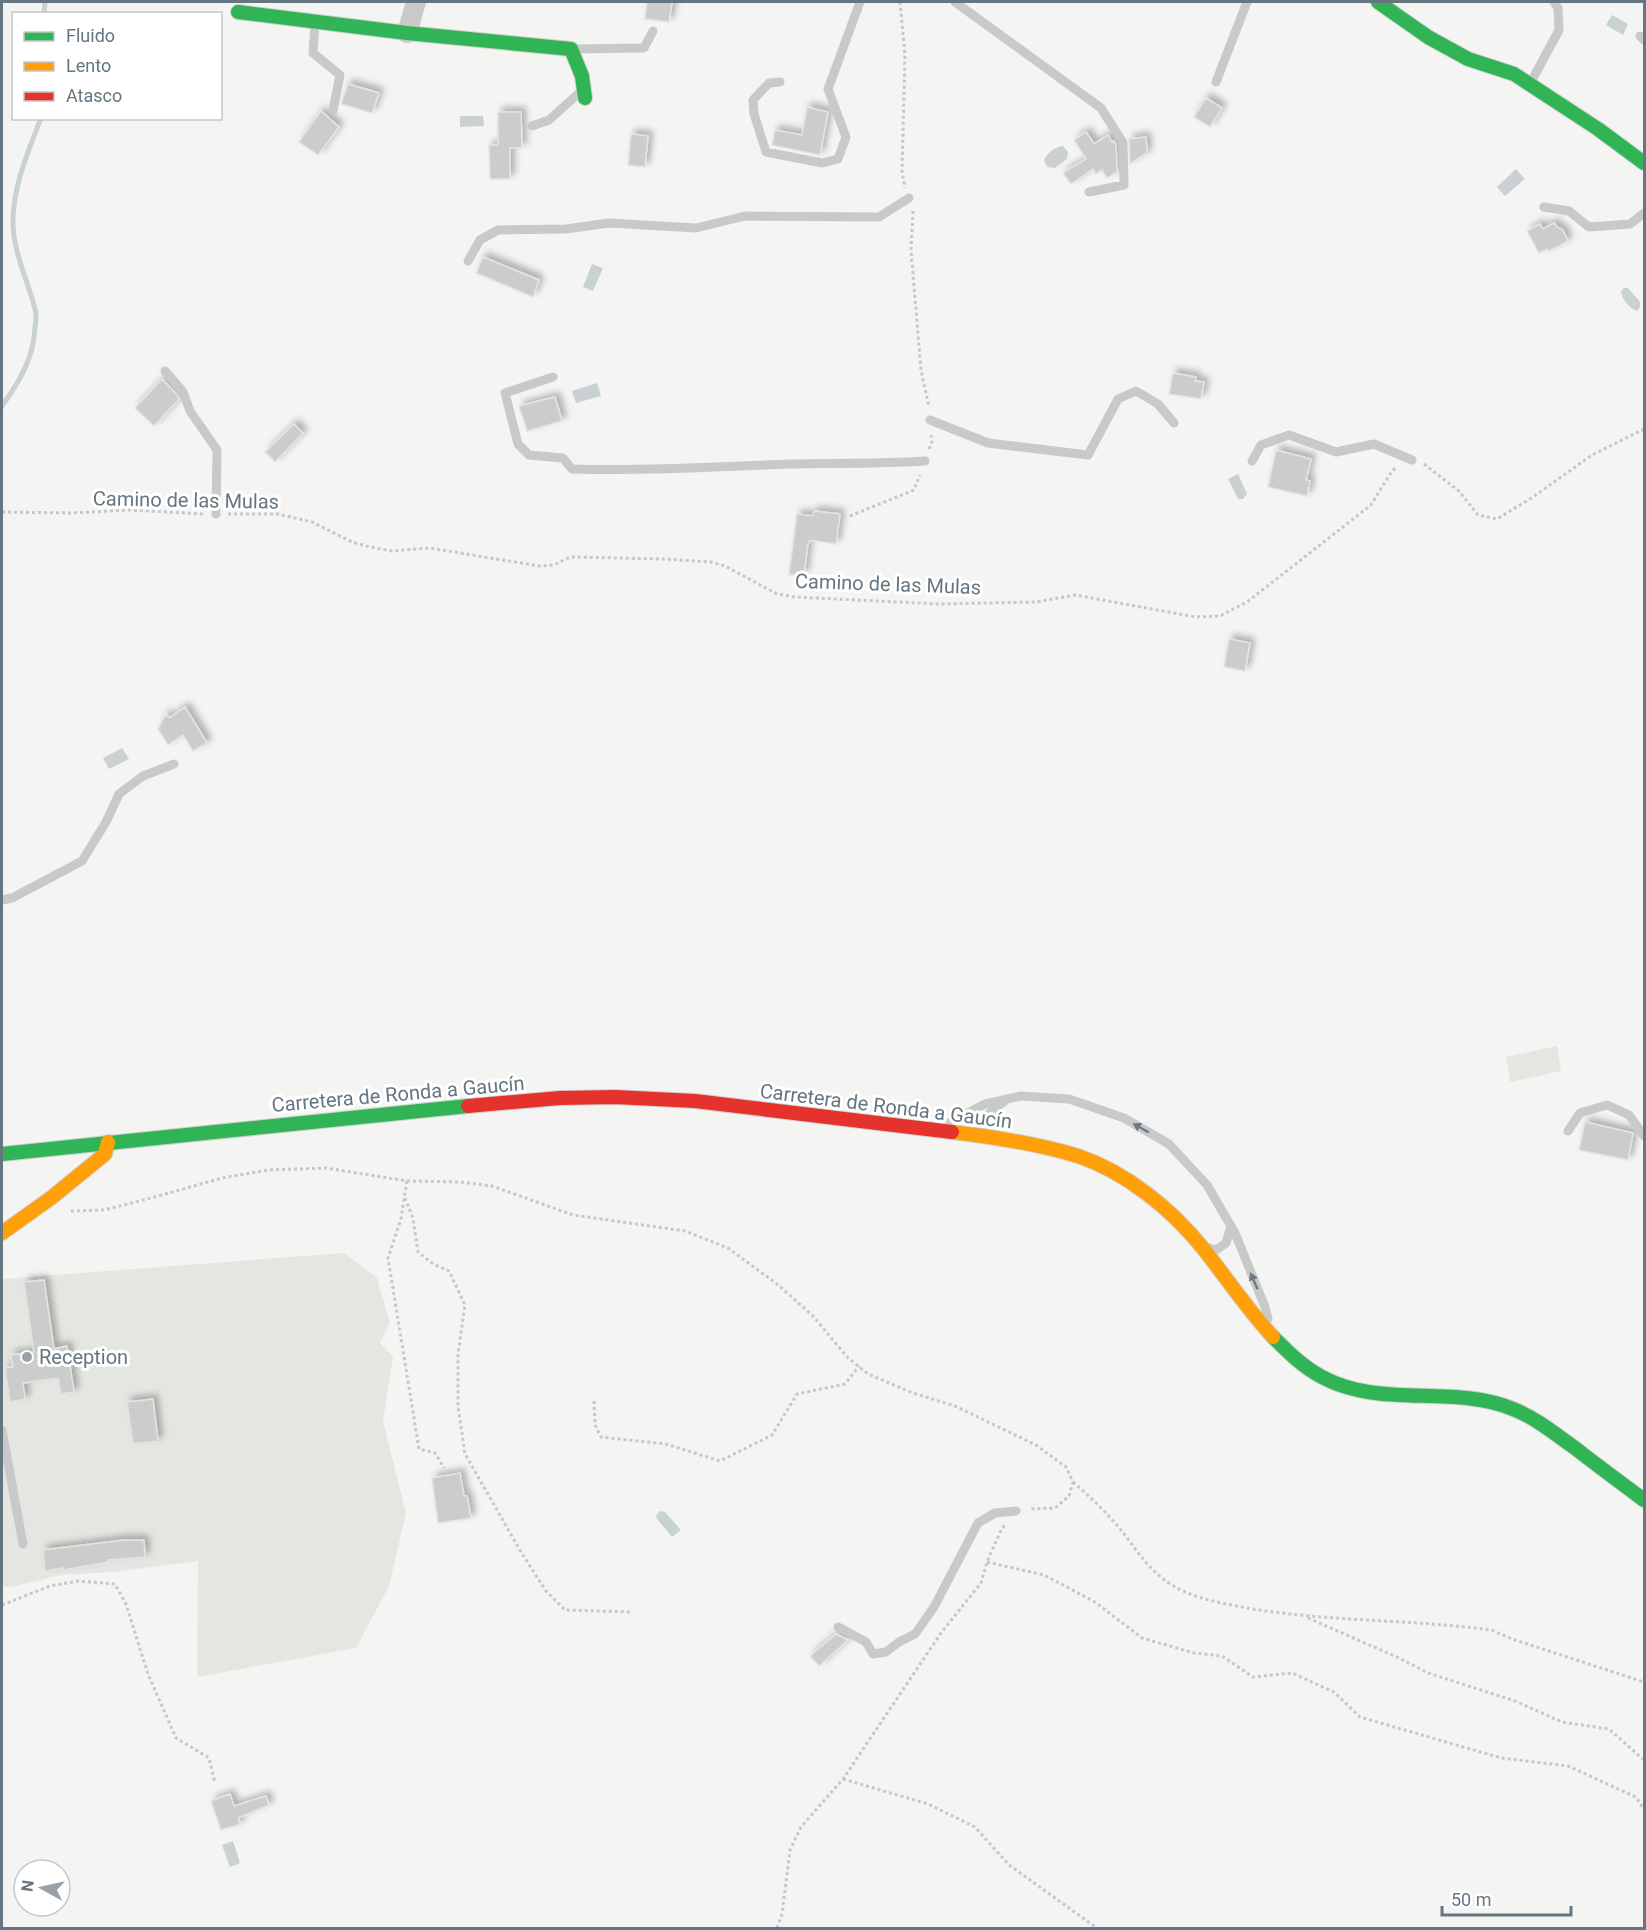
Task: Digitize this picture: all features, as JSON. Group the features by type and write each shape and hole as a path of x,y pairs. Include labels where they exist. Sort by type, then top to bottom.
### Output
{"main road":[{"path":"1378,2 1428,37 1468,59 1514,74 1598,129 1644,164"},
{"path":"238,12 407,33 571,49 582,76 584,94"},
{"name":"Carretera de Ronda a Gaucín","path":"2,1154 548,1100 615,1097 695,1101 926,1129 1046,1148 1080,1157 1118,1175 1156,1199 1201,1246 1249,1310 1272,1336 1299,1363 1323,1378 1354,1389 1384,1394 1450,1396 1513,1409 1542,1425 1644,1500"},
{"path":"2,1233 51,1198 105,1154 108,1142"}],"street":[{"path":"407,33 416,2"}],"lane":[{"path":"780,82 769,83 753,100 754,114 766,152 822,163 838,159 846,138 828,89 860,2"},
{"path":"955,2 1101,108 1123,143 1124,185 1089,192"},
{"path":"1216,81 1247,2"},
{"path":"1530,84 1560,30 1558,8 1554,2"},
{"path":"315,22 313,53 340,75 333,110"},
{"path":"571,49 644,48 653,31"},
{"path":"532,126 549,120 584,94"},
{"path":"468,261 480,240 498,230 566,229 609,223 696,228 745,216 879,217 909,198"},
{"path":"1544,207 1569,211 1589,227 1630,224 1644,213"},
{"path":"165,371 183,392 190,411 217,450 216,514"},
{"path":"553,377 505,393 518,444 529,455 562,458 572,469 896,463 925,460"},
{"path":"930,420 988,443 1088,455 1118,399 1136,391 1158,404 1174,423"},
{"path":"1252,461 1261,445 1289,435 1336,452 1374,444 1412,460"},
{"path":"2,900 12,898 82,861 106,822 119,794 143,776 174,764"},
{"path":"926,1129 948,1124 984,1104 1021,1096 1069,1099 1124,1118 1169,1144 1208,1185 1231,1226 1265,1307 1272,1336"},
{"path":"982,1137 979,1132 981,1122 991,1110 1011,1098"},
{"path":"1568,1131 1580,1113 1607,1105 1629,1115 1644,1136"},
{"path":"1201,1246 1215,1250 1226,1244 1231,1226"},
{"path":"2,1430 24,1544"},
{"path":"838,1627 866,1642 873,1653 886,1652 915,1634 934,1607 978,1523 995,1513 1016,1511"}],"path":[{"path":"850,516 914,490 932,442 921,370 911,250 913,211 902,171 905,55 900,2"},
{"path":"1412,460 1419,459 1459,491 1478,515 1497,519 1533,497 1592,455 1644,429"},
{"name":"Camino de las Mulas","path":"2,512 71,513 130,510 278,514 312,522 352,542 370,548 392,551 430,548 539,566 554,565 570,557 711,562 724,566 777,594 794,597 940,604 1036,602 1076,595 1196,617 1220,616 1247,602 1371,505 1390,474 1401,462 1412,460"},
{"path":"51,1198 63,1212 104,1210 222,1178 268,1170 326,1168 407,1181 460,1182 492,1186 573,1215 685,1231 728,1248 777,1284 813,1316 847,1357 868,1374 913,1393 955,1406 1036,1445 1066,1467 1073,1482 1097,1502 1161,1578 1184,1593 1215,1602 1304,1616 1491,1630 1515,1641 1644,1682"},
{"path":"407,1181 401,1219 388,1258 419,1449 435,1454 444,1468"},
{"path":"405,1198 413,1218 418,1252 433,1264 449,1271 465,1305 458,1354 458,1406 465,1454 521,1552 546,1591 565,1610 631,1611"},
{"path":"594,1401 595,1425 601,1437 666,1444 720,1461 772,1435 797,1394 845,1384 859,1366"},
{"path":"777,1929 782,1914 790,1850 801,1827 843,1779 941,1633 981,1583 987,1562 1001,1530 1016,1511 1055,1508 1069,1496 1073,1482"},
{"path":"987,1562 1044,1575 1095,1602 1142,1638 1194,1653 1222,1656 1253,1677 1292,1673 1334,1692 1360,1717 1501,1758 1568,1766 1636,1797 1644,1809"},
{"path":"2,1605 50,1586 78,1581 115,1584 126,1604 148,1674 176,1738 209,1758 215,1783"},
{"path":"1304,1616 1428,1673 1515,1701 1562,1722 1609,1729 1644,1760"},
{"path":"843,1779 928,1804 975,1827 1009,1865 1097,1929"}],"shaded area":[{"path":"1612,15 1628,24 1623,35 1606,25"},
{"path":"460,116 483,116 484,126 460,127"},
{"path":"1063,146 1068,152 1067,159 1055,168 1047,167 1044,160 1047,155"},
{"path":"1516,169 1525,179 1505,196 1497,187"},
{"path":"592,264 603,268 593,291 583,287"},
{"path":"1628,288 1640,302 1637,311 1624,300 1621,291"},
{"path":"597,383 601,396 576,403 572,391"},
{"path":"1238,474 1247,494 1243,499 1238,499 1228,479"},
{"path":"122,748 129,759 109,769 103,758"},
{"path":"1557,1046 1561,1071 1510,1082 1506,1057"},
{"path":"344,1253 377,1278 390,1323 380,1343 393,1357 383,1421 406,1513 389,1586 356,1648 197,1677 198,1561 113,1572 61,1575 2,1587 2,1279"},
{"path":"660,1511 665,1512 681,1530 672,1537 657,1519 656,1516"},
{"path":"233,1841 240,1863 230,1867 222,1845"}],"building":[{"path":"647,2 672,2 669,22 645,19"},
{"path":"348,84 379,93 372,113 341,104"},
{"path":"1206,98 1222,108 1210,127 1194,117"},
{"path":"807,107 828,112 820,155 772,145 775,130 802,135"},
{"path":"321,111 339,127 318,155 299,142"},
{"path":"498,112 521,112 522,148 510,148 510,179 490,179 489,145 498,145"},
{"path":"1086,132 1094,144 1108,135 1112,142 1114,141 1117,172 1107,178 1102,170 1096,174 1093,169 1071,184 1063,173 1086,159 1074,140"},
{"path":"631,134 648,136 645,167 628,165"},
{"path":"1146,137 1147,153 1130,164 1129,139"},
{"path":"1554,223 1562,229 1568,241 1549,251 1547,249 1539,253 1527,231 1540,224 1543,229"},
{"path":"483,257 539,280 533,297 476,273"},
{"path":"1173,373 1196,377 1195,381 1204,382 1201,399 1169,394"},
{"path":"162,379 179,399 154,426 135,408"},
{"path":"555,397 562,421 527,431 519,406"},
{"path":"294,424 303,433 275,462 265,452"},
{"path":"1276,450 1311,459 1306,480 1310,481 1307,496 1268,487"},
{"path":"814,511 840,514 836,544 810,540 804,575 789,575 797,514 813,516"},
{"path":"1229,639 1250,643 1245,671 1224,667"},
{"path":"185,707 207,743 193,751 183,735 168,745 158,729 166,714 169,718"},
{"path":"1585,1122 1633,1133 1628,1160 1579,1150"},
{"path":"44,1280 54,1349 67,1346 74,1392 61,1394 58,1378 23,1383 25,1399 10,1402 5,1368 13,1367 11,1355 34,1352 24,1282"},
{"path":"153,1399 158,1441 133,1444 127,1402"},
{"path":"460,1473 471,1518 438,1523 432,1478"},
{"path":"124,1540 144,1540 145,1557 108,1560 109,1562 45,1571 43,1550"},
{"path":"836,1634 848,1640 819,1666 810,1656"},
{"path":"230,1794 234,1806 266,1796 269,1805 238,1818 240,1824 221,1830 211,1801"}],"waterway":[{"path":"44,12 45,2"},
{"path":"2,406 25,369 34,338 36,314 16,246 13,211 22,170 40,120"}],"traffic: fast":[{"path":"1378,2 1428,37 1468,59 1514,74 1598,129 1644,163"},
{"path":"238,12 407,33 571,49 582,76 585,98"},
{"path":"2,1154 468,1106"},
{"path":"1273,1337 1308,1369 1345,1387 1392,1395 1466,1398 1513,1409 1553,1432 1644,1500"}],"traffic: slow":[{"path":"952,1132 1016,1141 1078,1156 1130,1182 1162,1206 1190,1233 1273,1337"},
{"path":"2,1233 51,1198 105,1154 108,1142"}],"traffic: jam":[{"path":"468,1106 560,1098 615,1097 695,1101 952,1132"}],"place":[{"name":"Reception","path":"27,1357"}]}
